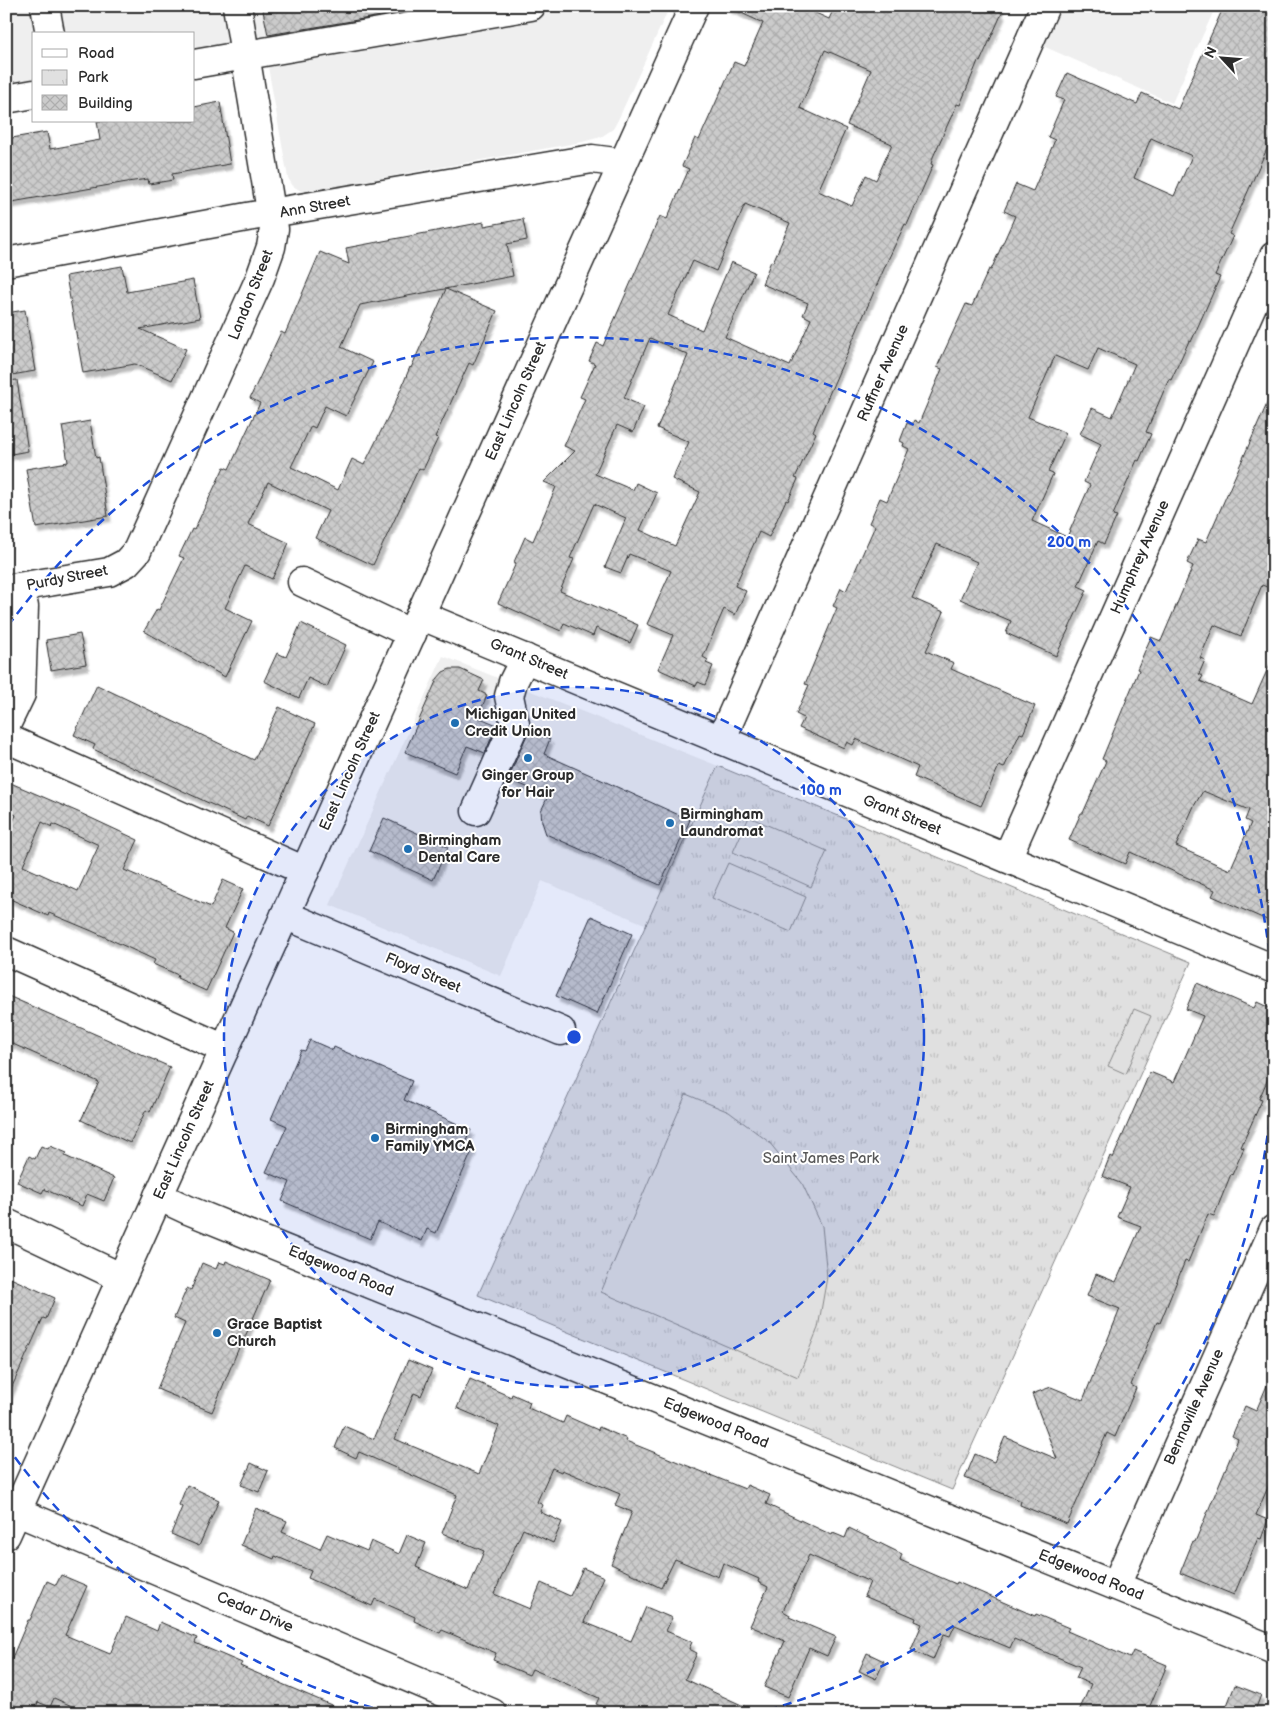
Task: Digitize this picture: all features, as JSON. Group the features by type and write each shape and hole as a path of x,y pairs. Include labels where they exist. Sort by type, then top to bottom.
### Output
{"street":[{"path":"45,6 50,32"},
{"name":"Landon Street","path":"126,564 137,551 144,537 260,278 273,237 272,214 237,6"},
{"path":"195,64 531,6"},
{"name":"East Lincoln Street","path":"10,1518 122,1278 694,6"},
{"name":"Ruffner Avenue","path":"721,740 1046,6"},
{"path":"6,99 32,94"},
{"name":"Ann Street","path":"6,262 592,159 624,163"},
{"name":"Humphrey Avenue","path":"1007,858 1274,256"},
{"name":"Purdy Street","path":"13,588 109,572 126,564"},
{"name":"Grant Street","path":"302,582 416,624 525,658 1274,969"},
{"path":"6,725 21,694 24,607 13,588"},
{"path":"476,811 515,724 509,696 513,682 525,658"},
{"path":"6,736 8,739 305,870"},
{"name":"Floyd Street","path":"285,915 561,1031"},
{"path":"6,951 225,1049"},
{"name":"Edgewood Road","path":"158,1196 1274,1650"},
{"path":"6,1223 122,1278"},
{"name":"Bennaville Avenue","path":"1116,1585 1274,1229"},
{"name":"Cedar Drive","path":"10,1518 492,1713"}],"shaded area":[{"path":"6,6 670,6 618,120 613,129 601,137 308,191 301,191 293,186 288,178 263,39 195,54 195,32 32,32 32,85 6,90"},
{"path":"1061,6 1216,6 1172,103 1043,46"},
{"path":"443,656 718,766 647,925 542,881 501,976 330,905"}],"green space":[{"name":"Saint James Park","path":"718,766 1191,962 952,1490 478,1295"},
{"path":"749,817 827,851 811,887 733,852"},
{"path":"728,863 806,897 791,932 712,898"},
{"path":"1134,1009 1151,1016 1126,1074 1108,1066"},
{"path":"686,1094 729,1112 769,1142 802,1183 822,1226 827,1277 818,1328 798,1377 601,1292"}],"building":[{"path":"262,6 410,6 411,11 268,35"},
{"path":"726,6 800,6 829,19 835,6 1002,6 999,11 1002,13 980,62 978,61 960,105 957,104 933,157 931,164 933,165 907,225 905,224 887,262 813,431 816,433 795,478 798,479 769,537 759,532 735,586 746,591 735,615 724,609 703,657 708,660 706,663 713,666 705,685 698,682 696,686 658,669 673,635 647,624 671,571 629,554 621,573 605,567 626,518 594,504 570,558 574,559 560,591 638,625 630,643 596,628 593,636 564,623 561,631 498,603 516,563 514,562 525,537 533,541 556,487 544,482 575,451 564,446 585,399 580,397 595,364 589,361 597,343 603,346 660,216 667,219 689,169 682,166 695,138 699,140 734,62 744,66 763,23","holes":["825,50 871,70 847,125 892,144 876,180 866,175 852,206 818,191 846,129 800,108","745,204 790,223 762,284 808,303 803,315 811,319 790,366 725,337 754,272 731,262 702,330 668,315 693,261 716,271","650,338 688,355 657,428 689,442 672,479 700,492 675,546 640,530 657,493 636,483 633,490 595,474 617,425 633,432 644,407 624,398"]},
{"path":"1224,6 1274,6 1274,133 1229,234 1233,236 1215,275 1220,277 1191,342 1189,341 1171,380 1169,379 1146,432 1151,434 1139,461 1137,460 1113,515 1117,516 1104,544 1098,541 1078,586 1087,590 1056,656 1006,633 1011,621 960,599 977,562 937,544 912,598 944,612 926,651 954,663 951,669 1035,706 1023,734 1020,733 1004,768 999,766 981,806 914,777 918,767 856,739 853,745 847,742 844,748 799,728 804,718 796,714 809,685 805,684 837,608 833,606 841,588 846,591 875,526 869,523 880,498 887,501 909,449 903,446 904,443 900,441 907,423 912,425 914,420 919,423 942,369 937,367 966,304 972,306 989,269 991,270 1015,216 1004,211 1016,184 1033,191 1055,140 1048,137 1064,100 1056,97 1067,73 1137,104 1142,93 1178,109","holes":["1151,138 1192,156 1174,196 1134,178","1098,348 1135,364 1112,417 1092,408 1080,434 1101,444 1084,482 1090,485 1067,537 1032,521 1053,474 1048,472 1066,433 1028,417 1055,356 1088,370"]},
{"path":"220,102 230,164 172,174 173,180 149,184 148,179 6,203 6,139 47,132 50,149 100,140 97,122 195,122 195,107"},
{"path":"523,219 527,240 507,244 513,276 360,305 341,347 373,362 346,416 325,406 315,428 311,426 291,467 338,490 352,459 364,465 396,401 446,289 497,311 473,365 469,363 435,437 438,438 423,470 419,468 373,565 315,538 328,511 268,482 248,524 289,543 272,579 245,566 225,608 252,621 225,677 144,631 157,609 159,610 184,558 179,556 192,529 194,530 224,467 229,469 260,403 250,398 281,332 285,334 320,252 349,264 346,248 484,222 484,226"},
{"path":"122,266 127,292 193,280 200,318 140,329 186,349 172,380 135,364 83,373 66,276"},
{"path":"25,310 35,371 6,376 6,313"},
{"path":"17,380 28,451 6,455 6,381"},
{"path":"1274,388 1274,590 1262,585 1241,636 1214,625 1200,658 1205,660 1199,674 1203,676 1200,681 1252,704 1274,655 1274,923 1212,896 1215,890 1130,852 1125,864 1069,840 1106,761 1102,759 1151,637 1161,641 1193,566 1187,563 1198,539 1206,542","holes":["1203,791 1249,810 1245,820 1251,823 1230,870 1176,846"]},
{"path":"90,421 96,458 99,457 108,516 36,528 26,469 68,462 62,426"},
{"path":"301,623 346,645 327,687 308,678 299,698 264,681 277,653 286,657"},
{"path":"80,634 86,664 51,670 46,640"},
{"name":"Michigan United Credit Union","path":"450,669 460,669 484,680 479,691 487,695 478,717 497,725 485,753 467,746 455,773 405,752 437,679 443,672"},
{"path":"97,685 254,760 279,707 315,724 268,826 247,816 245,820 93,749 95,745 74,735"},
{"path":"529,730 550,739 544,754 690,820 660,885 546,834 541,811 548,796 508,779"},
{"path":"6,781 138,840 124,870 211,907 223,880 243,889 225,928 233,932 206,991 177,978 178,975 153,964 155,960 92,931 49,913 48,916 8,898 6,902 6,838 16,815 6,810","holes":["42,822 52,827 53,824 99,845 78,891 23,866"]},
{"name":"Birmingham Dental Care","path":"384,818 448,847 433,880 369,851"},
{"path":"591,916 632,934 597,1014 556,996"},
{"path":"1197,983 1254,1008 1257,1002 1274,1010 1274,1065 1259,1099 1262,1100 1241,1147 1244,1148 1214,1216 1208,1214 1188,1262 1185,1261 1160,1323 1157,1322 1131,1385 1136,1388 1115,1437 1107,1433 1067,1524 1020,1505 1021,1501 965,1478 975,1454 994,1462 1005,1437 1057,1459 1032,1394 1051,1387 1083,1400 1120,1309 1087,1296 1096,1274 1116,1282 1141,1226 1117,1217 1130,1187 1102,1176 1110,1156 1113,1158 1150,1072 1174,1082 1203,1016 1186,1009"},
{"path":"6,995 170,1067 150,1112 146,1110 130,1143 81,1120 99,1082 6,1041"},
{"name":"Birmingham Family YMCA","path":"310,1040 333,1050 334,1047 412,1081 404,1100 471,1130 464,1145 473,1149 436,1233 427,1229 422,1241 378,1222 370,1239 282,1201 290,1182 266,1172 287,1126 271,1119 301,1050 305,1051"},
{"path":"41,1146 48,1149 50,1146 67,1153 65,1156 114,1178 104,1201 87,1194 82,1206 44,1189 42,1193 17,1182 29,1156 35,1159"},
{"name":"Grace Baptist Church","path":"226,1261 270,1280 212,1412 157,1389 185,1323 174,1318 187,1288 191,1290 202,1263 216,1269 219,1262 225,1264"},
{"path":"6,1276 55,1298 46,1319 43,1318 6,1400"},
{"path":"408,1360 432,1370 421,1396 414,1393 395,1439 479,1474 499,1426 457,1408 470,1379 511,1397 512,1394 530,1402 528,1408 563,1423 566,1416 598,1430 599,1427 627,1439 626,1441 745,1489 747,1485 770,1495 766,1504 832,1535 833,1533 845,1538 849,1528 902,1554 900,1560 956,1584 957,1582 1035,1616 1036,1614 1069,1628 1067,1631 1130,1658 1133,1651 1167,1665 1147,1713 1078,1713 1091,1684 1076,1678 1081,1667 1014,1639 1010,1648 955,1625 950,1636 944,1634 933,1660 911,1650 922,1624 915,1621 916,1618 864,1596 870,1582 809,1555 783,1611 790,1615 789,1617 836,1637 827,1656 809,1648 788,1697 764,1687 785,1641 750,1626 768,1587 758,1582 759,1579 723,1563 718,1577 675,1559 661,1588 611,1564 632,1512 615,1505 620,1494 562,1470 561,1472 552,1468 537,1502 543,1505 540,1512 562,1522 553,1543 523,1529 494,1594 530,1609 541,1583 570,1596 583,1568 604,1577 584,1622 631,1641 646,1607 672,1618 666,1631 692,1642 689,1649 697,1653 685,1679 759,1713 616,1713 596,1704 599,1698 532,1669 529,1675 493,1660 496,1653 442,1630 440,1633 414,1621 415,1617 375,1599 372,1606 308,1578 311,1571 275,1556 274,1559 241,1545 256,1508 287,1521 282,1532 320,1549 327,1534 367,1551 371,1541 399,1554 407,1535 426,1543 416,1567 468,1590 484,1551 442,1533 457,1495 359,1452 356,1458 335,1448 344,1426 374,1439"},
{"path":"1274,1369 1274,1473 1256,1515 1268,1520 1261,1539 1258,1538 1234,1595 1180,1573 1238,1439 1232,1436 1245,1406 1256,1411"},
{"path":"251,1463 268,1471 259,1492 241,1485"},
{"path":"187,1485 219,1500 199,1546 171,1534 182,1507 179,1505"},
{"path":"61,1575 87,1586 65,1635 110,1654 126,1617 157,1631 160,1622 197,1638 195,1643 242,1663 240,1666 350,1713 247,1713 225,1703 220,1713 87,1713 54,1698 50,1707 38,1702 34,1713 31,1713 6,1702 6,1672 28,1620 30,1620 47,1581 56,1585"},
{"path":"867,1653 884,1661 876,1679 859,1671"},
{"path":"1235,1685 1261,1695 1254,1713 1224,1713"}],"place":[{"name":"Michigan United Credit Union","path":"455,723"},
{"name":"Ginger Group for Hair","path":"528,758"},
{"name":"Birmingham Laundromat","path":"670,823"},
{"name":"Birmingham Dental Care","path":"408,849"},
{"name":"Birmingham Family YMCA","path":"375,1138"},
{"name":"Grace Baptist Church","path":"217,1333"}]}
